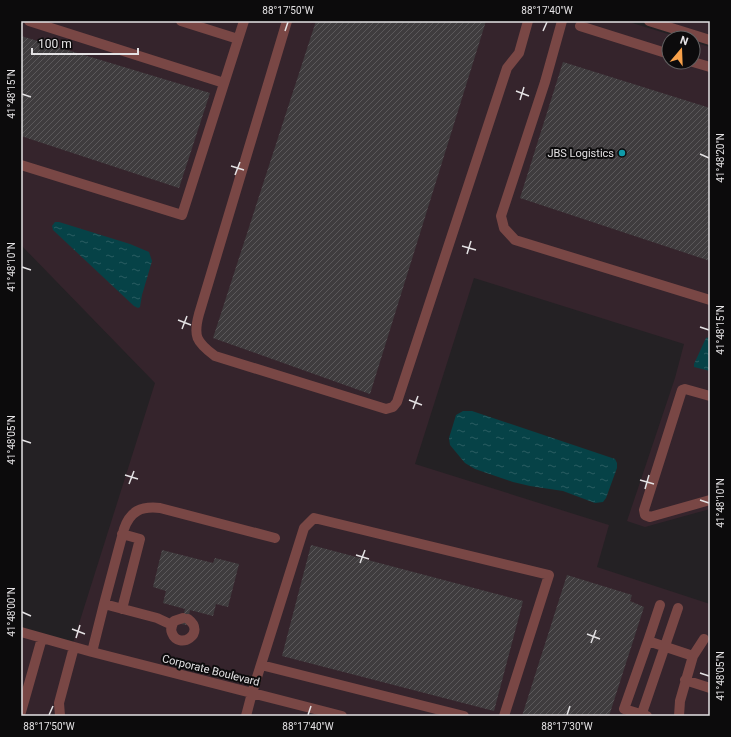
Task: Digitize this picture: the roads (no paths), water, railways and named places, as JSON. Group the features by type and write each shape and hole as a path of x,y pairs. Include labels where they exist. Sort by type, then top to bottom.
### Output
{"street":[{"path":"29,21 224,83"},
{"path":"181,21 238,39"},
{"path":"21,165 182,215 244,21"},
{"path":"287,21 199,314 195,329 197,339 205,349 215,356 386,409 393,407 397,402 508,68 519,54 528,21"},
{"path":"562,21 545,82 501,216 504,228 515,240 710,300"},
{"path":"650,21 710,40"},
{"path":"580,26 661,51"},
{"path":"710,396 685,389 682,390 644,510 645,515 650,517 710,500"},
{"path":"92,652 122,534 127,521 138,510 153,508 275,538"},
{"path":"246,716 304,528 314,518 549,575 504,716"},
{"path":"122,534 140,539 122,609"},
{"path":"104,604 157,618 172,624"},
{"path":"660,605 623,713 643,716 678,608"},
{"path":"185,618 193,624 194,632 190,638 183,641 176,638 172,632 172,624 177,619 185,618"},
{"name":"Corporate Boulevard","path":"21,632 92,652 342,716"},
{"path":"21,712 25,679 42,638"},
{"path":"679,716 680,700 685,680 693,656 704,639"},
{"path":"648,641 693,656"},
{"path":"59,715 59,704 74,647"},
{"path":"261,665 464,716"},
{"path":"685,680 710,688"}],"water":[{"path":"55,222 130,244 149,252 152,261 140,307 138,308 134,306 53,230 52,226"},
{"path":"710,337 710,371 694,367 706,338"},
{"path":"463,411 472,411 615,459 617,468 606,498 603,502 595,503 563,491 513,482 475,469 465,463 450,445 449,438 456,415"}],"place":[{"name":"JBS Logistics","path":"622,153"}]}
